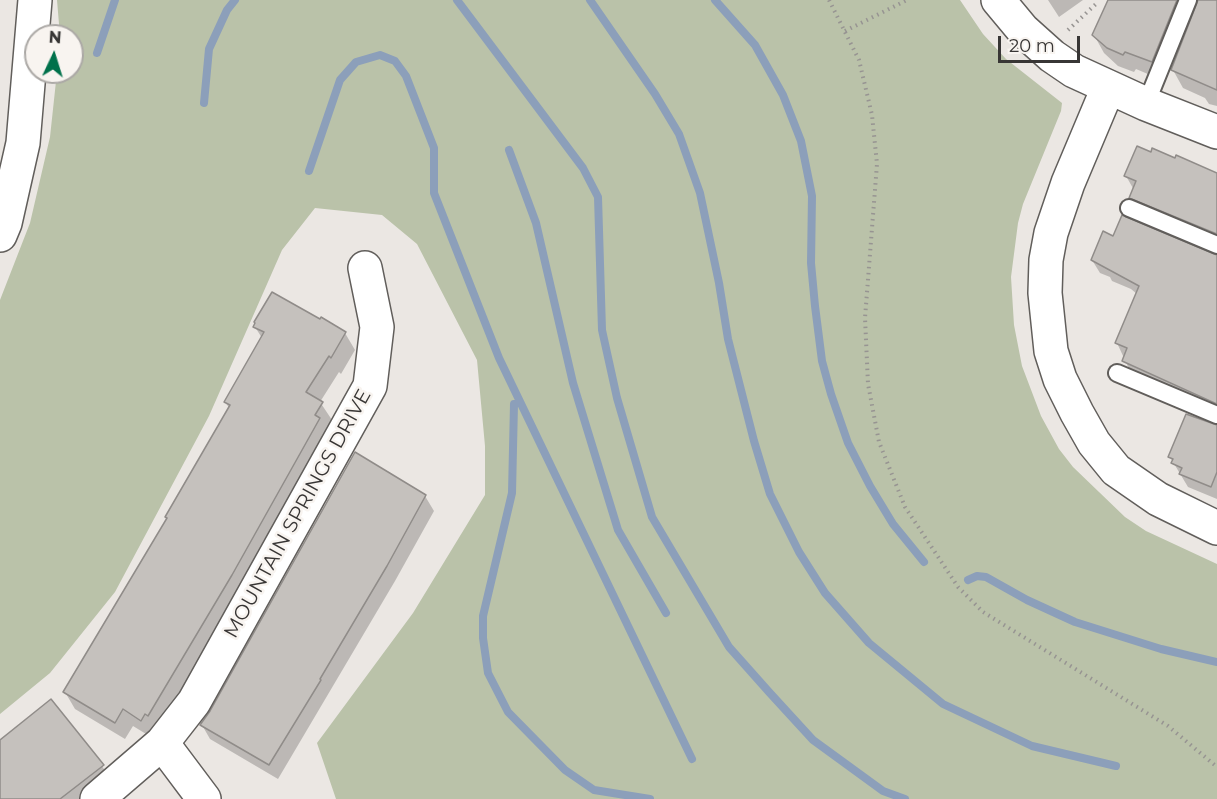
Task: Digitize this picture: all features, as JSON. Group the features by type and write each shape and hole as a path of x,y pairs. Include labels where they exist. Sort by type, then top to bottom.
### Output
{"street":[{"path":"0,235 5,223 23,144 34,0"},
{"path":"998,0 1023,30 1052,56 1074,71 1108,88 1217,132"},
{"path":"1108,88 1068,183 1046,260 1045,293 1050,351 1059,379 1077,413 1094,443 1116,470 1158,499 1217,528"},
{"name":"MOUNTAIN SPRINGS DRIVE","path":"97,799 162,743 194,702 370,386 377,327 365,268"},
{"path":"162,743 204,799"}],"lane":[{"path":"1146,104 1188,0"},
{"path":"1129,208 1217,245"},
{"path":"1117,373 1217,415"}],"path":[{"path":"829,0 859,60 872,116 877,164 865,318 870,403 879,442 905,507 958,587 983,612 1168,726 1217,767"},
{"path":"845,31 907,0"},
{"path":"1068,30 1097,3"}],"green space":[{"path":"57,0 960,0 983,34 1006,59 1062,103 1061,111 1023,204 1018,223 1011,277 1014,325 1022,366 1041,416 1059,449 1073,467 1125,517 1146,531 1217,564 1217,799 336,799 317,743 413,613 485,495 485,446 477,360 417,244 382,215 315,208 282,250 209,416 115,592 50,673 0,714 0,300 30,223 50,137 56,84 84,84 84,24 59,24"}],"building":[{"path":"1108,0 1177,0 1152,62 1125,52 1123,55 1107,48 1092,35"},
{"path":"1198,0 1217,0 1217,90 1171,70"},
{"path":"1137,146 1151,152 1152,148 1175,158 1176,155 1217,173 1217,234 1129,198 1136,181 1124,176"},
{"path":"1122,215 1217,255 1217,404 1122,361 1127,348 1115,343 1139,286 1091,260 1103,231 1113,236"},
{"path":"272,292 346,332 331,358 329,356 306,392 323,402 315,415 320,418 232,575 148,716 145,714 141,721 123,709 115,723 63,692 167,518 165,517 230,405 224,402 264,332 253,327 254,322"},
{"path":"1186,414 1217,425 1217,472 1211,487 1179,474 1182,468 1171,463 1173,459 1168,457"},
{"path":"355,452 426,495 321,680 269,765 200,725"},
{"path":"51,699 104,765 60,799 0,799 0,740"}],"waterway":[{"path":"97,53 115,0"},
{"path":"204,103 209,49 227,10 235,0"},
{"path":"457,0 583,168 598,197 602,330 617,398 652,517 729,647 769,692 813,740 883,791 905,799"},
{"path":"590,0 655,94 679,134 700,193 728,339 770,494 799,552 825,593 869,643 943,704 1032,746 1116,766"},
{"path":"715,0 755,45 783,95 801,141 812,196 811,263 815,306 822,361 831,394 848,443 870,486 893,524 924,562"},
{"path":"309,171 340,80 356,62 380,55 395,61 406,76 434,148 434,193 499,358 692,759"},
{"path":"509,150 536,223 573,383 618,530 666,613"},
{"path":"514,404 512,493 483,616 483,638 488,673 508,712 565,770 594,790 650,799"},
{"path":"968,580 977,576 986,577 1027,600 1075,622 1161,649 1217,662"}]}
